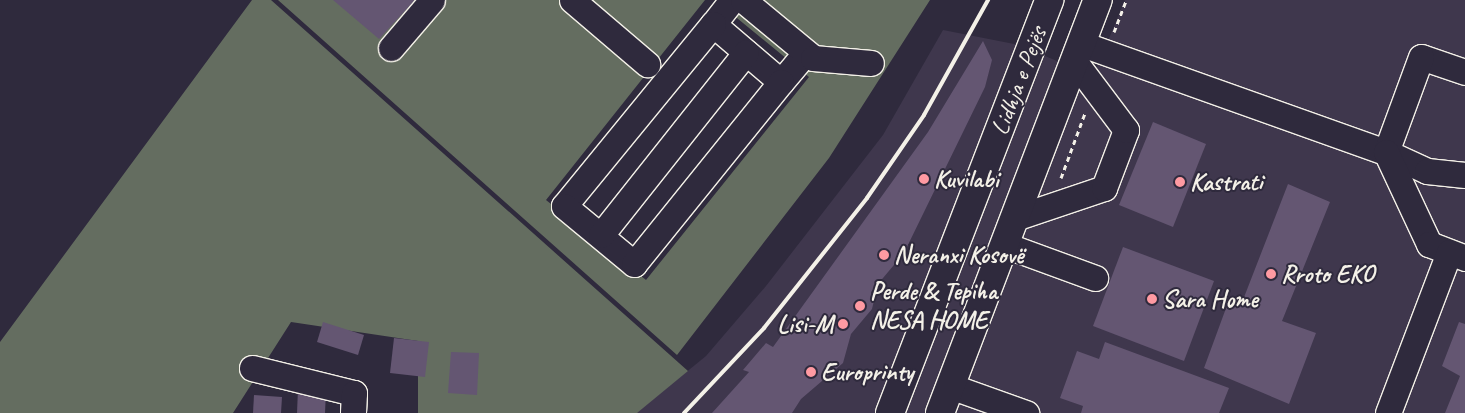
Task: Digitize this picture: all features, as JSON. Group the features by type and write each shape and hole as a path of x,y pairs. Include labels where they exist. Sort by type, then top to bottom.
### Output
{"highway":[{"name":"Lidhja e Pejës","path":"890,413 1049,0"},
{"name":"Lidhja e Pejës","path":"940,413 1015,218 1088,53 1098,0"}],"street":[{"path":"391,48 432,0"},
{"path":"572,0 647,64"},
{"path":"732,0 564,206 634,264 805,53"},
{"path":"743,0 805,53 823,61 870,63"},
{"path":"713,24 781,82"},
{"path":"601,235 746,52"},
{"path":"1015,218 1104,188 1126,130 1094,86 1088,53 1386,152 1435,174 1465,175"},
{"path":"1386,152 1421,57 1465,72"},
{"path":"1386,152 1446,256 1388,413"},
{"path":"1005,245 1095,278"},
{"path":"252,368 354,393 353,413"},
{"path":"950,386 1026,413"}],"path":[{"path":"1088,53 1126,0"},
{"path":"1052,204 1094,86"}],"shaded area":[{"path":"1125,0 1465,0 1465,413 636,413 706,356 766,286 883,135 943,30 1019,45 1057,61 1088,89"}],"green space":[{"path":"252,0 271,0 688,371 637,413 418,413 418,341 291,322 233,413 0,413 0,342"},
{"path":"278,0 705,0 546,200 646,280 809,77 715,0 930,0 829,158 677,355"}],"building":[{"path":"333,0 415,0 379,39"},
{"path":"983,41 992,60 985,87 904,253 878,284 872,309 851,334 843,363 801,399 792,413 712,413 749,372 743,370 766,343 773,347 928,132"},
{"path":"1153,122 1206,144 1173,227 1119,205"},
{"path":"1288,184 1330,202 1282,321 1316,333 1289,404 1204,368 1229,300 1241,305"},
{"path":"1123,247 1214,281 1184,361 1093,326"},
{"path":"323,322 364,335 358,355 317,342"},
{"path":"1459,322 1465,324 1465,413 1445,413 1460,376 1442,366"},
{"path":"394,338 429,342 425,377 390,373"},
{"path":"1105,342 1229,388 1219,413 1081,413 1083,406 1060,398 1077,351 1099,359"},
{"path":"451,352 479,353 477,395 448,393"},
{"path":"298,389 326,391 325,413 297,413"},
{"path":"254,395 282,397 281,413 253,413"}],"railway":[{"path":"684,413 764,328 867,198 924,115 988,0"}],"place":[{"name":"Kuvilabi","path":"924,179"},
{"name":"Kastrati","path":"1180,182"},
{"name":"Neranxi Kosovë","path":"884,255"},
{"name":"Rroto EKO","path":"1271,274"},
{"name":"Sara Home","path":"1152,299"},
{"name":"Perde & Tepiha NESA HOME","path":"860,306"},
{"name":"Lisi-M","path":"843,324"},
{"name":"Europrinty","path":"811,372"}]}
